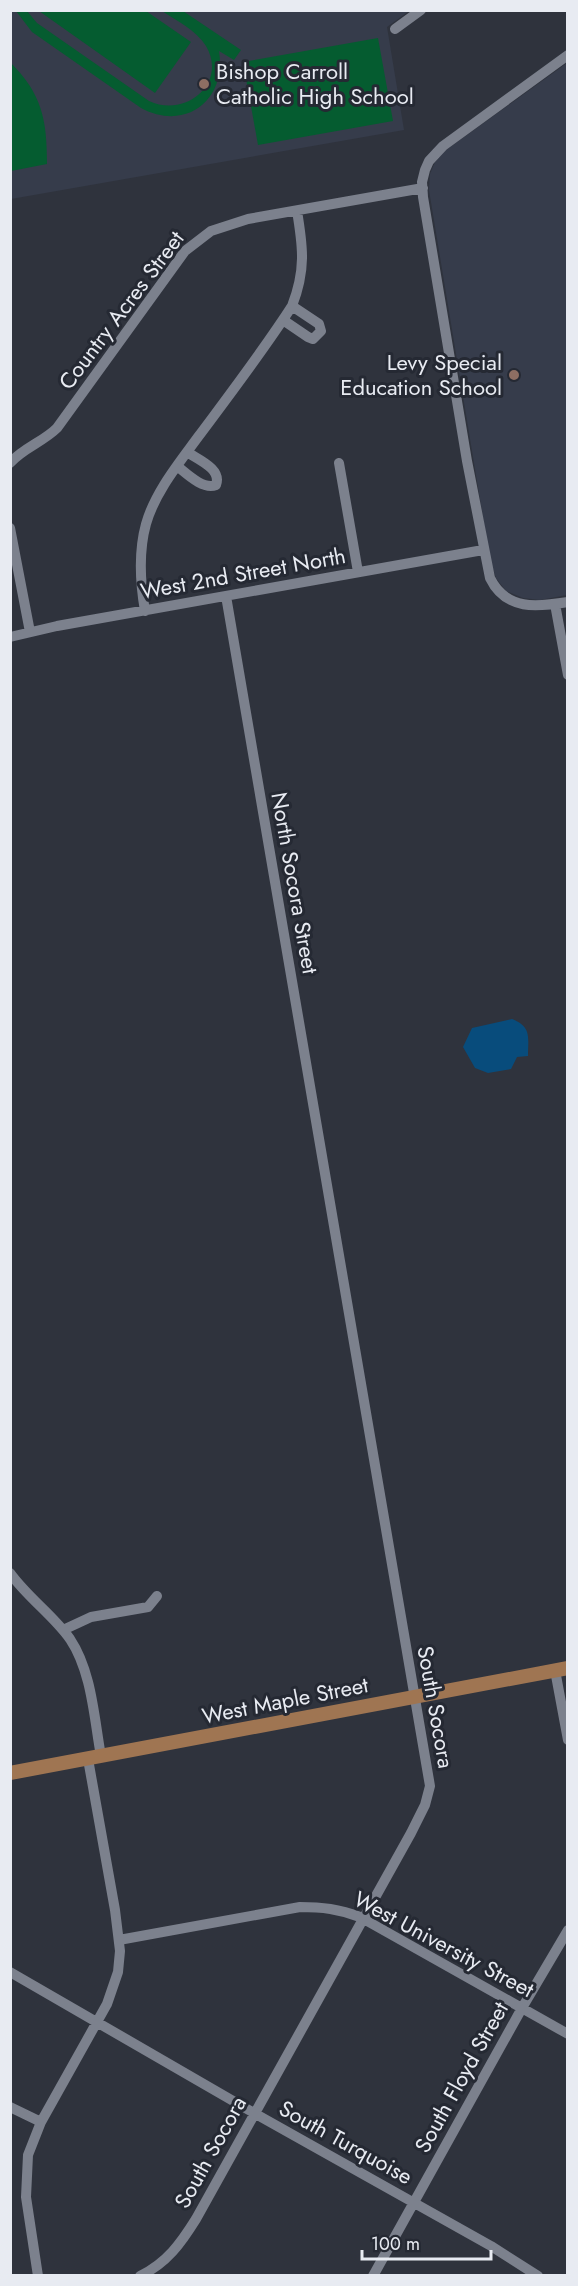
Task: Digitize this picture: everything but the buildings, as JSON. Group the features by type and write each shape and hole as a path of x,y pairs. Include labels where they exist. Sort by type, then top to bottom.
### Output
{"main road":[{"name":"West Maple Street","path":"10,1773 561,1669"}],"street":[{"path":"395,29 422,10"},
{"path":"567,56 434,154 425,170 423,188 465,449 490,579 503,596 526,606 567,602"},
{"name":"Country Acres Street","path":"10,463 20,454 44,440 57,428 177,261 192,244 211,231 248,219 423,188"},
{"path":"145,611 140,582 147,522 154,504 177,466 292,306 303,267 297,211"},
{"path":"283,320 308,337 313,339 319,335 321,331 319,324 292,306"},
{"path":"177,466 204,485 209,487 216,485 218,479 215,472 188,452"},
{"path":"339,463 358,572"},
{"path":"10,528 30,632"},
{"name":"West 2nd Street North","path":"10,637 483,550"},
{"name":"North Socora Street","path":"226,596 325,1176"},
{"path":"555,604 567,675"},
{"name":"South Socora","path":"140,2276 173,2254 196,2219 425,1805 430,1786 325,1176"},
{"path":"10,1574 63,1630 71,1641 84,1671 119,1940 118,1972 107,2004 41,2122 28,2156 26,2197 38,2276"},
{"path":"63,1630 91,1617 148,1607 157,1596"},
{"path":"561,1669 567,1740"},
{"name":"West University Street","path":"119,1940 300,1907 340,1910 363,1919 567,2034"},
{"name":"South Floyd Street","path":"373,2276 567,1930"},
{"name":"South Turquoise","path":"10,1972 538,2276"},
{"path":"10,2107 41,2122"}],"shaded area":[{"name":"Bishop Carroll Catholic High School","path":"11,11 409,11 387,27 404,130 11,199"},
{"name":"Levy Special Education School","path":"567,63 567,595 540,600 523,598 506,591 496,578 490,560 429,190 430,174 435,162 446,150"}],"green space":[{"path":"16,11 27,11 37,23 149,101 163,105 176,105 189,101 199,94 207,85 211,73 211,60 206,46 197,35 162,11 183,11 241,50 234,60 219,51 220,69 217,84 210,97 200,107 188,113 173,116 158,114 141,108 32,32"},
{"path":"39,11 146,11 191,42 155,93"},
{"path":"378,38 393,121 258,145 243,62"},
{"path":"10,62 29,85 41,108 46,134 47,164 11,171"}],"water":[{"path":"512,1019 523,1025 528,1033 528,1056 517,1057 511,1069 488,1073 475,1068 463,1047 472,1028"}],"place":[{"name":"Bishop Carroll Catholic High School","path":"204,84"},
{"name":"Levy Special Education School","path":"514,375"}]}
